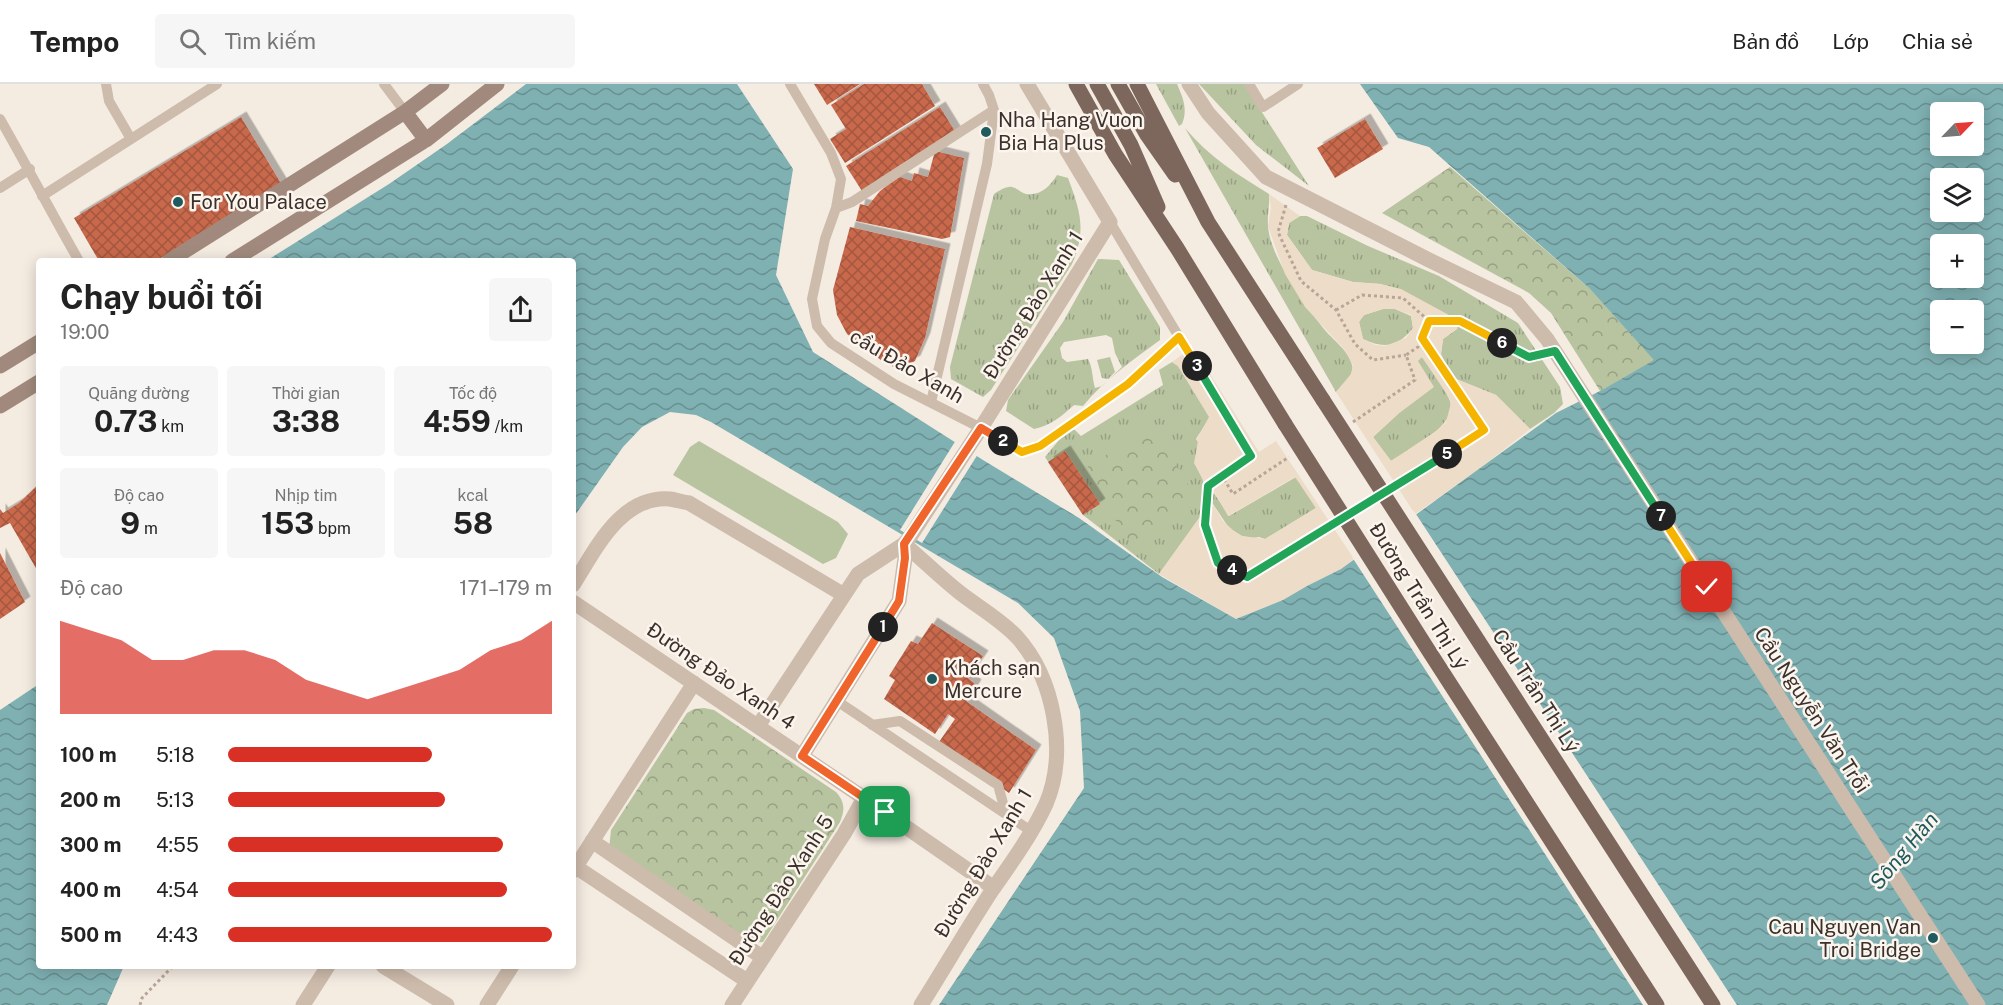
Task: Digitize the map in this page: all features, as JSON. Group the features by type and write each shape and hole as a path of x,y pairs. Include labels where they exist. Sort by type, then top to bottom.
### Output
{"main road":[{"path":"174,258 405,112 442,84"},
{"path":"237,258 426,140 497,84"},
{"name":"Đường Trần Thị Lý","path":"1076,84 1115,154 1177,248 1285,424 1658,1005"},
{"path":"1096,84 1131,145 1177,248"},
{"path":"1118,84 1147,135 1208,222"},
{"path":"1137,84 1208,222"},
{"path":"405,112 426,140"},
{"name":"Cầu Trần Thị Lý","path":"1208,222 1713,1005"},
{"path":"0,366 36,344"},
{"path":"0,406 36,384"}],"street":[{"name":"Đường Đảo Xanh 1","path":"758,726 858,574 907,540 981,428 1110,222 1027,84"},
{"name":"Cầu Nguyễn Văn Trỗi","path":"1189,84 1208,112 1266,177 1516,302 1555,351 1978,1005"},
{"path":"576,581 614,524 629,510 648,502 669,499 688,503 844,595"},
{"name":"Đường Đảo Xanh 1","path":"907,540 960,593 990,613 1016,637 1033,659 1045,683 1054,714 1056,750 1047,802 1008,870 994,888 921,1005"},
{"path":"802,756 899,601 907,540"},
{"name":"Đường Đảo Xanh 4","path":"576,604 994,888"},
{"path":"576,866 694,683"},
{"name":"Đường Đảo Xanh 5","path":"732,1005 844,834 864,798"},
{"path":"592,842 762,957"},
{"path":"576,870 747,981"},
{"path":"303,1005 326,969"},
{"path":"388,969 447,1005"},
{"path":"487,1005 510,969"}],"lane":[{"path":"106,84 109,100 131,139"},
{"path":"42,196 217,84"},
{"path":"384,84 405,112"},
{"name":"cầu Đảo Xanh","path":"790,84 831,153 841,179 836,208 825,239 812,299 817,326 831,343 849,355 894,384 981,428 1022,452 1040,446 1128,384 1179,337"},
{"path":"931,402 987,164 994,110 982,84"},
{"path":"1248,84 1263,107 1298,84"},
{"path":"836,208 852,202 994,110"},
{"path":"0,118 78,258"},
{"path":"0,188 30,170"},
{"path":"1110,222 1179,337"},
{"path":"837,701 1031,831"},
{"path":"872,725 900,721 998,785 1006,814"}],"path":[{"path":"1296,191 1285,205 1278,232 1301,281 1336,310 1355,344 1372,360 1406,355 1418,347 1429,321"},
{"path":"1336,310 1362,295 1403,298 1429,321 1460,321 1529,357 1555,351"},
{"path":"1179,337 1251,456 1208,486 1205,525 1218,563 1247,577 1332,525"},
{"path":"1387,491 1484,430 1422,338"},
{"path":"1341,429 1415,380 1406,355"},
{"path":"1222,476 1233,494 1293,455"},
{"path":"1350,514 1378,496"},
{"path":"140,1005 142,998 170,969"}],"green space":[{"path":"1156,84 1177,84 1185,108 1184,119 1179,126"},
{"path":"1199,84 1244,84 1309,186 1256,145"},
{"path":"1185,128 1214,156 1269,194 1268,226 1275,252 1308,307 1324,329 1344,350 1352,365 1352,372 1336,392"},
{"path":"1450,167 1589,288 1655,360 1600,391 1551,313 1529,293 1382,213"},
{"path":"1057,175 1068,178 1076,200 1080,221 1077,252 1072,264 991,390 983,397 951,379 950,367 994,194 1010,187 1026,194 1041,192"},
{"path":"1300,216 1307,216 1368,246 1439,276 1518,323 1560,387 1563,404 1530,429 1496,395 1451,377 1441,354 1443,339 1457,329 1381,284 1353,282 1312,270 1287,235 1289,223"},
{"path":"1098,259 1119,260 1160,327 1160,340 1108,381 1122,367 1115,353 1112,338 1106,335 1064,342 1060,348 1062,358 1067,362 1088,359 1095,388 1102,386 1083,406 1074,405 1051,423 1034,429 1006,411 1008,400 1063,322"},
{"path":"1383,309 1395,309 1411,316 1413,328 1402,339 1390,344 1378,344 1363,339 1359,322 1364,315"},
{"path":"1110,357 1115,372 1108,379 1102,378 1097,360"},
{"path":"1422,357 1445,390 1450,401 1450,411 1446,420 1430,436 1391,461 1373,437 1398,414 1418,359"},
{"path":"1172,362 1178,366 1210,417 1196,439 1198,442 1195,462 1203,480 1205,510 1159,574 1083,515 1045,457 1068,429 1075,430 1081,436 1163,385 1159,370"},
{"path":"1150,426 1199,501 1132,545 1083,470"},
{"path":"699,441 838,522 848,534 836,558 823,564 673,475 690,447"},
{"path":"1296,477 1316,508 1265,539 1242,536 1229,528 1209,498 1214,493 1229,516"},
{"path":"694,709 714,710 836,792 843,803 840,822 763,942 751,943 609,849 611,830 687,713"}],"shaded area":[{"path":"1269,194 1300,216 1289,223 1287,235 1312,270 1353,282 1381,284 1401,289 1460,321 1457,329 1443,339 1441,354 1451,377 1496,395 1530,429 1475,472 1415,514 1336,392 1351,374 1353,365 1344,349 1305,307 1285,274 1268,226 1271,207","holes":["1383,309 1395,309 1411,315 1413,328 1406,338 1385,346 1375,345 1363,339 1359,322 1364,315","1422,357 1451,403 1446,422 1391,461 1373,437 1398,414 1434,387 1418,361"]},
{"path":"1193,347 1259,452 1276,441 1354,559 1341,569 1283,600 1236,619 1159,574 1205,510 1203,480 1194,463 1197,439 1209,417 1178,366 1172,362","holes":["1295,477 1316,508 1265,539 1242,536 1235,532 1223,521 1209,498 1215,493 1228,516"]}],"water":[{"name":"Sông Hàn","path":"526,84 737,84 793,169 776,275 813,352 1079,518 1162,577 1236,619 1283,600 1341,569 1556,413 1654,360 1589,288 1429,147 1398,138 1360,84 2003,84 2003,1005 939,1005 1084,788 1080,711 1054,638 1018,603 696,415 670,412 642,427 623,447 576,514 576,258 271,258 389,184 447,144"},
{"path":"36,686 36,969 123,969 107,1005 0,1005 0,710"}],"pier":[{"path":"956,440 978,454 922,543 900,530"},
{"path":"1414,511 1737,1005 1643,1005 1352,557"}],"building":[{"path":"814,84 860,84 827,105"},
{"path":"864,84 922,84 935,106 845,163 830,139 846,129 831,105"},
{"path":"940,107 956,133 862,191 846,166"},
{"name":"For You Palace","path":"241,117 282,185 161,258 97,258 74,218"},
{"path":"1365,119 1383,149 1335,178 1317,148"},
{"path":"935,151 964,158 950,237 942,239 856,221 860,204 868,206 880,191 900,177 912,181 914,173 928,177"},
{"path":"850,227 945,249 925,338 915,361 898,369 882,361 847,334 837,315 833,290"},
{"path":"1065,451 1100,504 1083,515 1048,462"},
{"path":"36,487 36,568 10,523 0,528 0,509 3,513 19,503"},
{"path":"0,553 25,602 0,619"},
{"path":"932,623 983,656 968,678 976,685 966,701 1036,750 1009,793 939,742 955,719 948,714 935,734 884,699 895,680 889,676 911,641 918,644"}],"place":[{"name":"Nha Hang Vuon Bia Ha Plus","path":"986,132"},
{"name":"For You Palace","path":"178,202"},
{"name":"Khách sạn Mercure","path":"932,679"},
{"name":"Cau Nguyen Van Troi Bridge","path":"1933,938"}],"route":[{"path":"885,812 802,756 899,601 905,558 904,544 981,428 1022,452 1034,449 1128,384 1179,337 1251,456 1208,486 1205,525 1218,563 1247,577 1484,430 1422,338 1429,321 1460,321 1529,357 1555,351 1707,587"}]}
